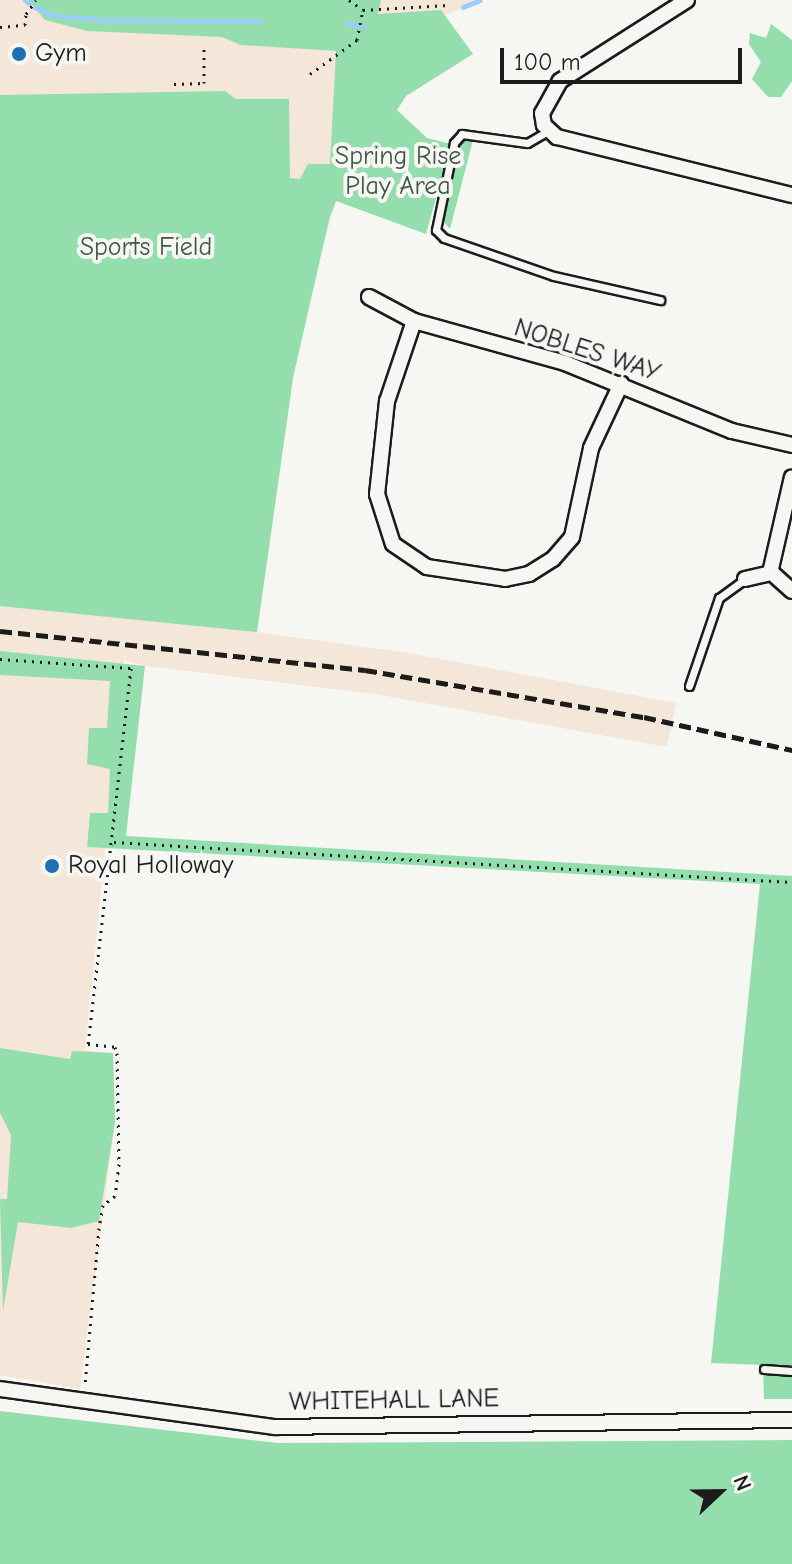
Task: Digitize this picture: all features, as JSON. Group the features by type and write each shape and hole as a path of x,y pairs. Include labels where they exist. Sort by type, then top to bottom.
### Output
{"street":[{"path":"687,0 560,81 545,126 792,195"},
{"name":"NOBLES WAY","path":"369,297 414,321 621,384 732,431 792,445"},
{"path":"414,321 387,401 377,494 393,544 427,567 505,579 529,574 553,559 572,537 591,448 621,384"},
{"path":"770,573 792,477"},
{"path":"745,579 770,573"},
{"path":"770,573 792,591"},
{"name":"WHITEHALL LANE","path":"0,1389 84,1398 275,1427 792,1420"}],"lane":[{"path":"545,126 527,143 462,134 454,143 436,230 444,238 554,276 660,300"},
{"path":"689,686 719,598 745,579"},
{"path":"764,1369 792,1371"}],"path":[{"path":"349,0 363,10 448,5"},
{"path":"0,27 25,25 29,8 35,1"},
{"path":"310,74 357,40 363,10"},
{"path":"174,84 204,83 204,47"},
{"path":"0,659 131,668 114,842 108,852 88,1044 115,1047 117,1053 119,1164 115,1196 103,1205 99,1228 84,1398"},
{"path":"114,842 792,882"}],"shaded area":[{"name":"Royal Holloway","path":"0,0 481,0 446,15 367,28 336,201 309,293 293,378 257,632 409,653 676,703 667,747 375,694 145,666 126,661 125,651 85,1050 113,1053 115,1122 80,1389 0,1375"}],"green space":[{"name":"Sports Field","path":"28,0 381,0 378,14 441,10 473,54 406,96 397,110 427,138 451,144 426,234 336,201 330,216 293,378 257,632 0,606 0,95 225,91 236,99 289,99 290,178 300,179 308,164 330,164 336,51 241,45 222,37 87,31 45,20"},
{"path":"771,24 792,40 792,81 781,97 768,97 752,79 761,62 749,44 750,33 766,38"},
{"path":"474,136 450,229 440,218 455,156 460,140"},
{"path":"0,651 145,666 126,836 792,876 792,1399 764,1399 763,1365 711,1363 760,884 87,847 90,813 108,813 110,769 87,764 89,728 107,728 110,681 0,675"},
{"path":"0,1048 70,1059 72,1051 113,1053 115,1122 99,1221 71,1228 18,1222 3,1311 0,1199 7,1199 11,1135 0,1113"},
{"path":"0,1411 278,1443 792,1440 792,1564 0,1564"}],"waterway":[{"path":"25,0 29,3"},
{"path":"463,7 480,0"},
{"path":"35,7 51,15 103,20 260,21"},
{"path":"347,24 364,26"}],"railway":[{"path":"0,631 365,670 644,717 792,750"}],"place":[{"name":"Gym","path":"19,54"},
{"name":"Royal Holloway","path":"52,866"}],"park label":[{"name":"Spring Rise Play Area","path":"398,172"}]}
